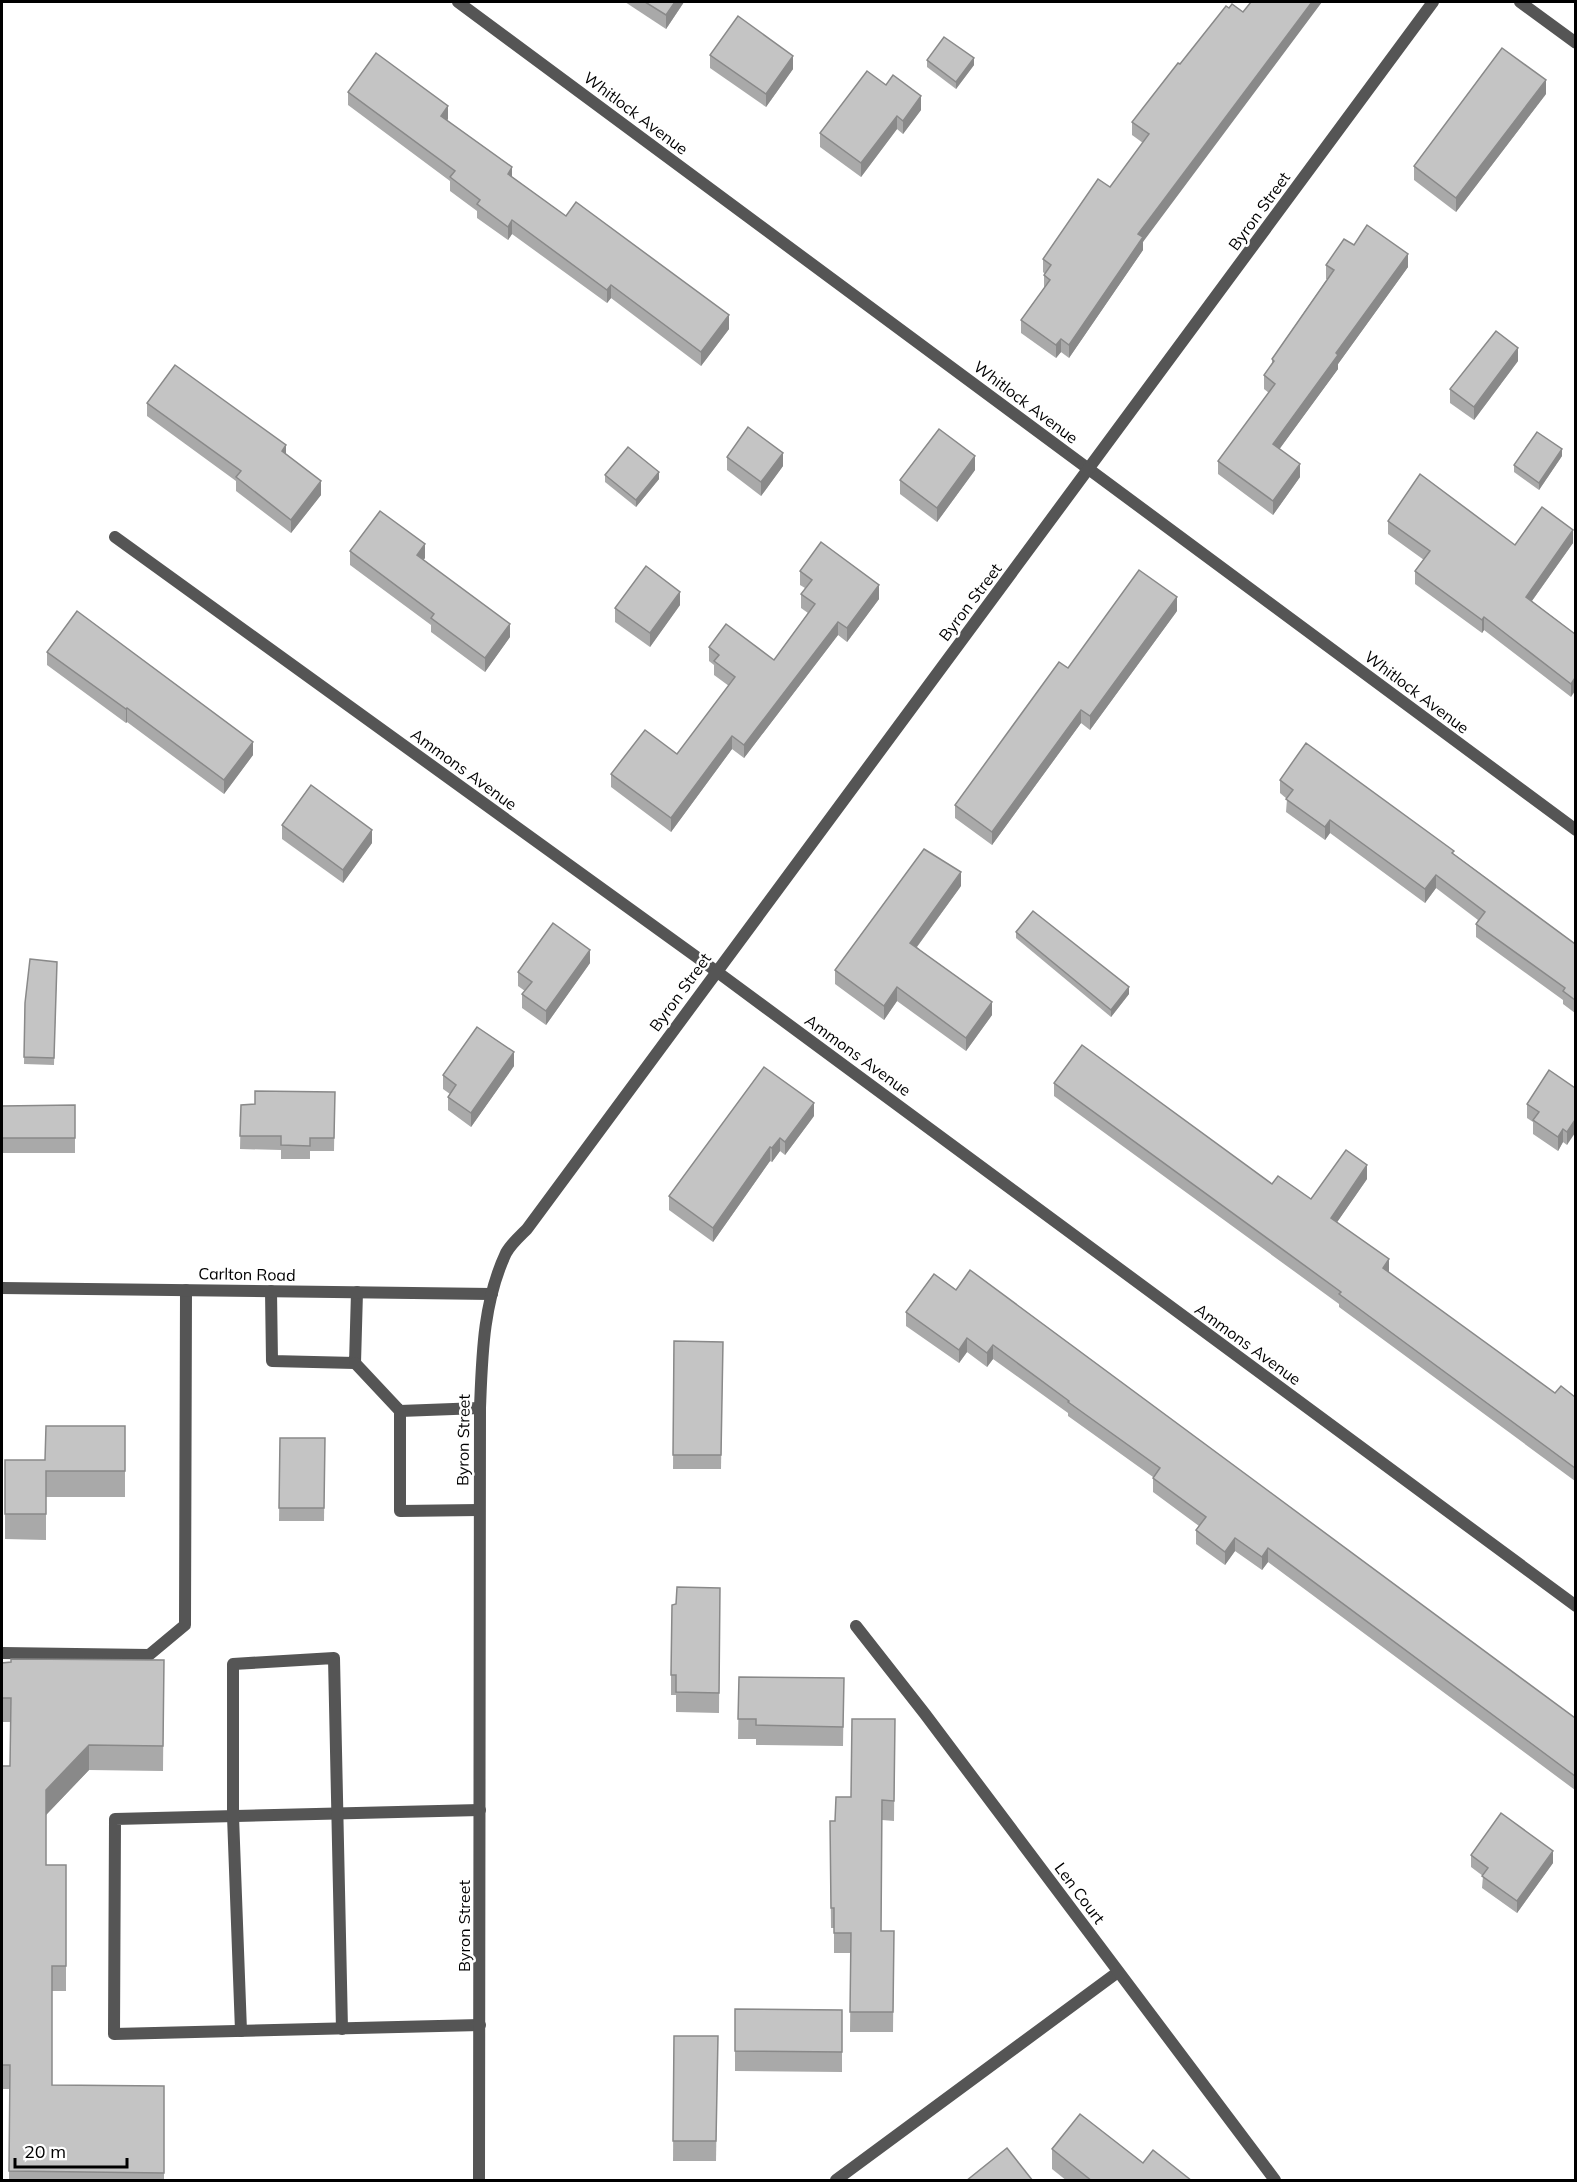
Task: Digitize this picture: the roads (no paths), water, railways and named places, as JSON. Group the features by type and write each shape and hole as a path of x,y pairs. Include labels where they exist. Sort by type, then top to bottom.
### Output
{"street":[{"name":"Whitlock Avenue","path":"458,2 1575,830"},
{"name":"Byron Street","path":"479,2181 479,1510 482,1341 492,1294 507,1252 534,1219 1433,2"},
{"path":"1520,2 1575,43"},
{"name":"Ammons Avenue","path":"115,537 716,971 1575,1606"},
{"name":"Carlton Road","path":"2,1288 492,1294"},
{"path":"2,1653 149,1655 185,1625 186,1290"},
{"path":"271,1291 272,1361 356,1363"},
{"path":"357,1292 356,1363 400,1411 400,1511 479,1510"},
{"path":"400,1411 480,1408"},
{"name":"Len Court","path":"856,1626 1275,2181"},
{"path":"241,2031 233,1816 233,1664 334,1658 342,2029"},
{"path":"480,1810 115,1819 114,2034 480,2025"},
{"path":"836,2181 1118,1972"}]}
